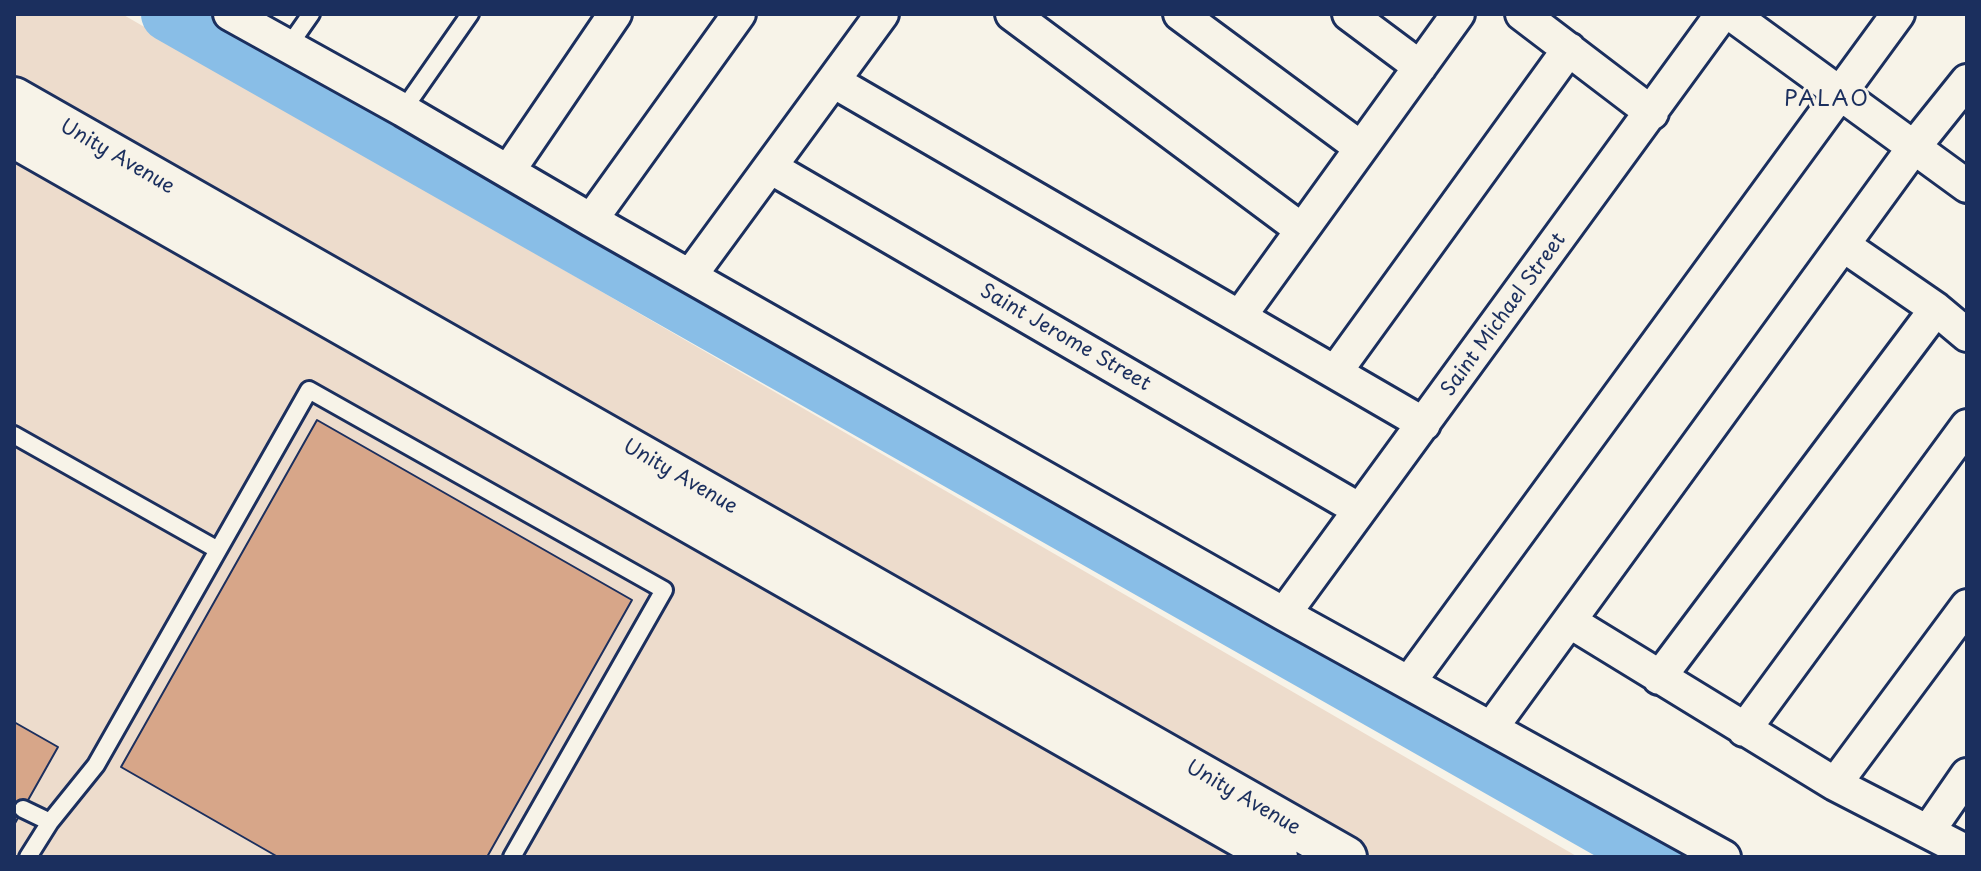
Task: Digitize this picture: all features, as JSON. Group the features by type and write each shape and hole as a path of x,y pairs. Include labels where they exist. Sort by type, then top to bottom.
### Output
{"street":[{"path":"230,14 509,170 591,220 1284,614 1724,857"},
{"path":"509,170 615,14"},
{"path":"591,220 739,14"},
{"path":"690,276 882,14"},
{"path":"1012,14 1302,230"},
{"path":"1180,14 1361,148"},
{"path":"1349,14 1420,67"},
{"path":"1240,316 1458,14"},
{"path":"1522,14 1652,113"},
{"name":"Saint Michael Street","path":"1284,614 1722,14"},
{"path":"1731,14 1967,186"},
{"path":"1410,681 1898,14"},
{"path":"1336,371 1569,49"},
{"path":"833,81 1424,424"},
{"path":"1492,727 1914,147 1967,81"},
{"name":"Unity Avenue","path":"14,98 276,267 1277,857"},
{"name":"Unity Avenue","path":"14,137 276,267 1346,857"},
{"name":"Saint Jerome Street","path":"770,167 1360,510"},
{"path":"1843,245 1936,309 1967,335"},
{"path":"1659,678 1936,309"},
{"path":"1744,730 1967,426"},
{"path":"1835,784 1967,606"},
{"path":"1569,621 1835,784 1967,852"},
{"path":"1929,830 1967,775"}],"lane":[{"path":"288,47 311,14"},
{"path":"403,110 470,14"},
{"path":"28,857 50,822 96,765 309,390 664,590 512,857"},
{"path":"14,435 218,550"},
{"path":"23,809 50,822"}],"shaded area":[{"path":"14,14 122,14 1578,857 14,857"}],"building":[{"path":"317,420 632,600 487,857 278,857 121,767"},
{"path":"14,722 58,747 14,825"}],"waterway":[{"path":"169,14 1654,857"}],"district":[{"name":"PALAO","path":"1827,100"}]}
